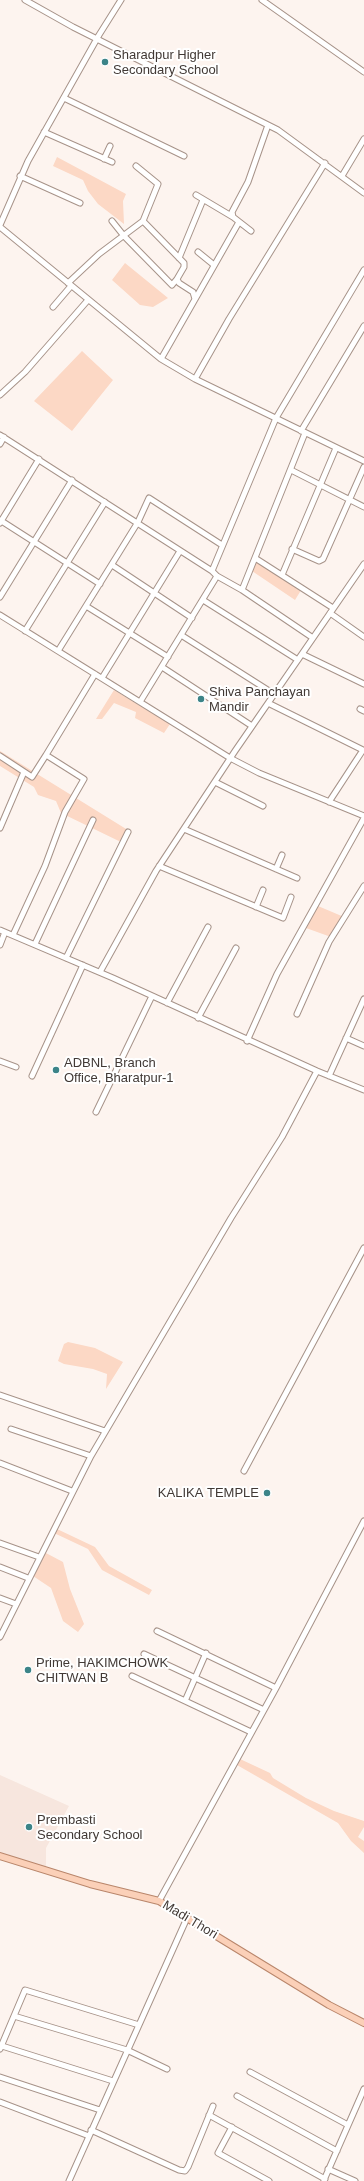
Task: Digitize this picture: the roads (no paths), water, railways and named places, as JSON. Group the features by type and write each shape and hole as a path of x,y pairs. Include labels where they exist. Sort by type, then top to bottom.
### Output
{"main road":[{"name":"Madi Thori","path":"0,1856 76,1880 160,1901 329,2005 364,2023"}],"street":[{"path":"121,0 97,38 20,176 0,226 161,359 195,379 364,461"},
{"path":"262,0 364,72"},
{"path":"29,1 97,38 218,98 268,125 294,140 364,193"},
{"path":"64,98 184,156"},
{"path":"233,217 232,212 248,182 268,125"},
{"path":"44,132 112,162"},
{"path":"342,176 364,140"},
{"path":"104,159 110,146"},
{"path":"195,379 229,319 325,163"},
{"path":"53,307 70,284 123,235 143,221 158,184 136,166"},
{"path":"20,176 80,204"},
{"path":"196,195 233,217 251,231"},
{"path":"179,258 203,200"},
{"path":"112,221 123,235 172,285 184,267 179,258 143,221"},
{"path":"161,359 239,222"},
{"path":"198,252 214,265"},
{"path":"212,571 276,418 364,270"},
{"path":"177,279 179,283 193,292 195,299"},
{"path":"0,395 25,372 88,300"},
{"path":"242,590 290,470 303,432 364,326"},
{"path":"0,444 2,436 138,522 212,571 217,576 242,590 313,638"},
{"path":"282,575 336,448"},
{"path":"39,459 0,521 100,584"},
{"path":"292,549 319,561 323,559 364,467"},
{"path":"290,470 364,507"},
{"path":"0,597 72,480"},
{"path":"58,651 138,522 149,498 222,545"},
{"path":"25,631 105,502"},
{"path":"102,678 180,551"},
{"path":"255,558 282,575 332,611 364,637"},
{"path":"100,972 159,866 230,758 364,564"},
{"path":"112,565 153,594 192,618"},
{"path":"140,702 217,576"},
{"path":"203,600 298,660"},
{"path":"86,606 168,657"},
{"path":"0,616 230,758 259,773 363,816"},
{"path":"182,635 274,694"},
{"path":"302,654 364,684"},
{"path":"162,667 252,726"},
{"path":"0,756 32,777 95,674"},
{"path":"268,703 363,750 329,802"},
{"path":"13,935 44,866 65,812 84,779 46,755"},
{"path":"0,828 24,772"},
{"path":"215,782 263,806"},
{"path":"248,1041 277,974 363,816 364,809"},
{"path":"35,944 93,820"},
{"path":"184,830 297,878"},
{"path":"66,958 128,832"},
{"path":"276,869 282,855"},
{"path":"159,866 282,918 291,897"},
{"path":"297,1014 329,942 364,886"},
{"path":"256,907 263,890"},
{"path":"167,1003 208,927"},
{"path":"0,945 3,931 100,972 248,1041 364,1090"},
{"path":"198,1018 236,948"},
{"path":"32,1076 83,965"},
{"path":"96,1112 152,996"},
{"path":"329,1076 346,1038 361,1012 364,999"},
{"path":"346,1038 364,1046"},
{"path":"0,1061 16,1067"},
{"path":"0,1637 72,1490 105,1431 242,1200 282,1137 317,1071"},
{"path":"244,1471 364,1248"},
{"path":"0,1395 105,1431"},
{"path":"11,1429 91,1456"},
{"path":"0,1463 72,1490"},
{"path":"160,1901 276,1688 364,1521"},
{"path":"0,1543 39,1557"},
{"path":"0,1567 28,1578"},
{"path":"0,1598 16,1604"},
{"path":"157,1631 276,1688"},
{"path":"144,1654 264,1710"},
{"path":"185,1701 206,1654"},
{"path":"132,1676 251,1732"},
{"path":"69,2181 187,1918"},
{"path":"113,2081 1,2048 24,1992 27,1990 138,2025"},
{"path":"14,2016 127,2050 167,2070"},
{"path":"250,2072 348,2125"},
{"path":"0,2077 100,2110"},
{"path":"209,2115 324,2180 364,2089"},
{"path":"236,2096 337,2151"},
{"path":"0,2102 90,2133 179,2170 185,2171 213,2106"},
{"path":"232,2127 218,2154 269,2181"},
{"path":"328,2169 355,2181"}],"place":[{"name":"Sharadpur Higher Secondary School","path":"105,62"},
{"name":"Shiva Panchayan Mandir","path":"201,699"},
{"name":"ADBNL, Branch Office, Bharatpur-1","path":"56,1070"},
{"name":"KALIKA TEMPLE","path":"267,1493"},
{"name":"Prime, HAKIMCHOWK CHITWAN B","path":"28,1670"},
{"name":"Prembasti Secondary School","path":"29,1827"}]}
